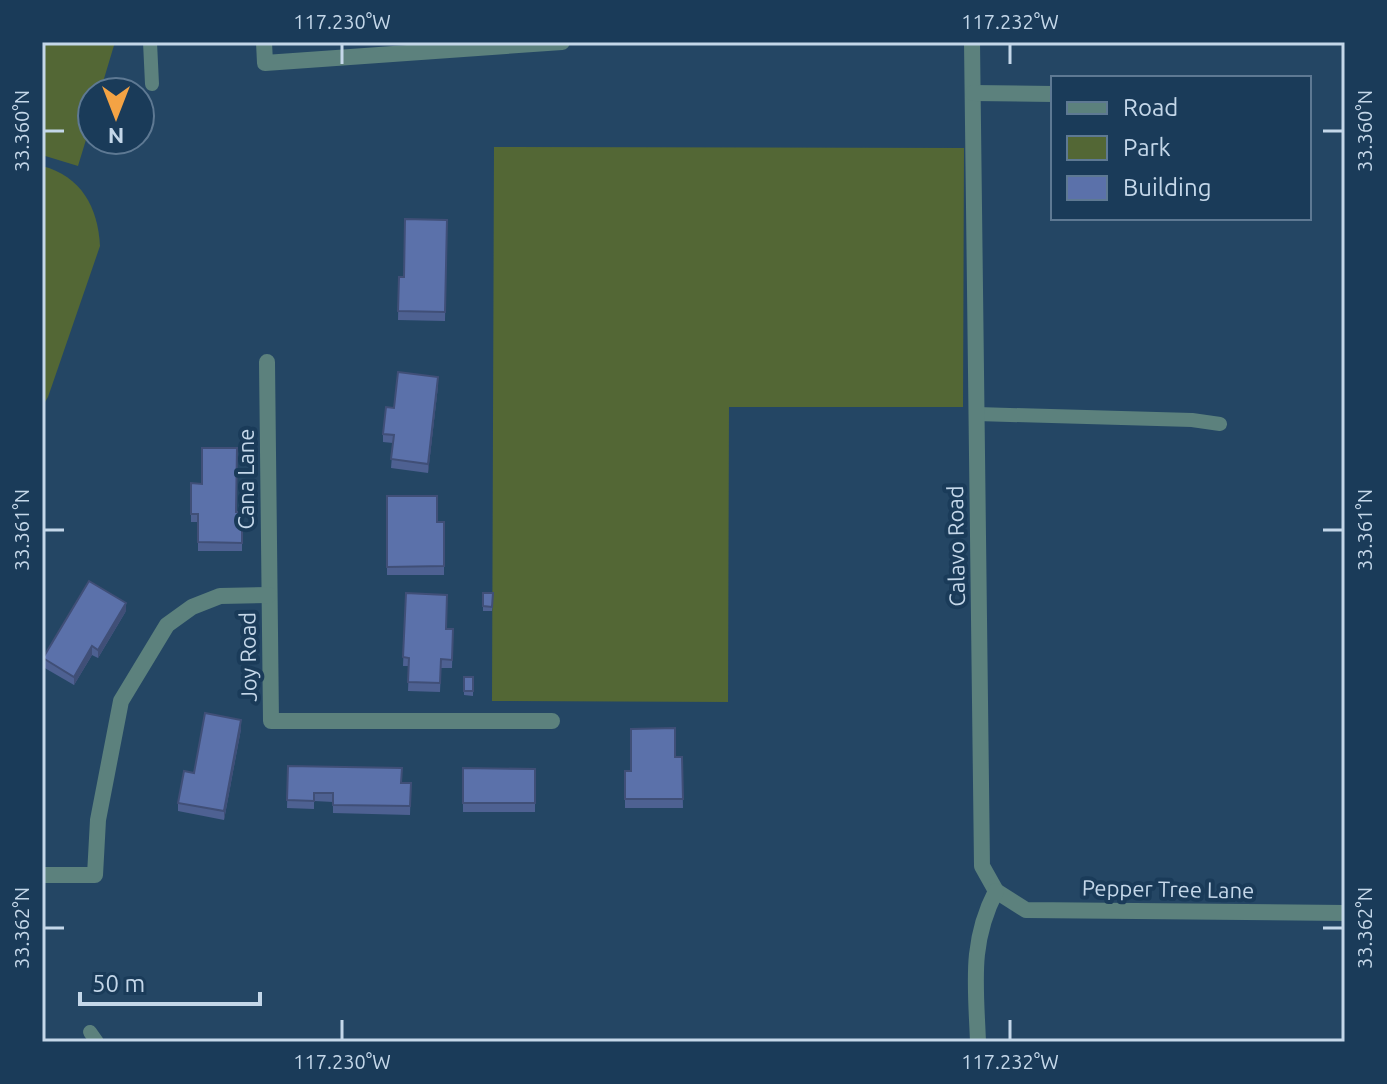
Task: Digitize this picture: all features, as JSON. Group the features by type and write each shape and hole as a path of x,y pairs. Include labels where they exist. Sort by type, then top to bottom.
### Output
{"street":[{"path":"264,42 265,63 562,42"},
{"name":"Calavo Road","path":"972,42 982,866 996,891"},
{"path":"973,93 1051,94"},
{"name":"Cana Lane","path":"267,362 269,595"},
{"name":"Joy Road","path":"42,875 95,875 98,820 121,701 167,625 192,607 220,596 269,595 271,721 552,721"},
{"path":"978,1042 975,952 986,910 996,891"},
{"name":"Pepper Tree Lane","path":"996,891 1026,910 1345,913"}],"lane":[{"path":"150,42 152,76"},
{"path":"977,414 1192,420 1220,424"}],"green space":[{"path":"42,42 115,42 105,76 76,76 76,156 81,156 78,166 42,155"},
{"path":"494,147 964,148 963,407 729,407 728,702 492,701"},
{"path":"42,166 67,177 85,195 96,218 100,246 42,407"}],"building":[{"path":"405,219 447,220 445,312 398,311 399,277 404,277"},
{"path":"398,372 438,377 428,464 391,459 394,435 383,434 386,407 394,408"},
{"path":"202,448 237,448 236,512 242,512 242,543 198,542 198,514 191,514 191,483 202,484"},
{"path":"387,496 437,496 437,522 444,522 444,566 387,567"},
{"path":"89,581 126,603 98,650 92,646 74,677 43,658"},
{"path":"406,593 447,595 446,629 453,629 452,660 441,659 440,683 408,682 409,658 403,657"},
{"path":"483,593 493,593 492,607 483,606"},
{"path":"464,677 473,677 473,691 464,691"},
{"path":"205,713 241,720 224,811 178,803 184,771 194,773"},
{"path":"675,728 675,757 682,757 683,799 625,799 625,771 631,771 631,729"},
{"path":"288,766 402,768 401,783 411,783 410,806 333,805 333,793 314,793 314,801 287,800"},
{"path":"463,768 535,769 535,803 463,803"}]}
